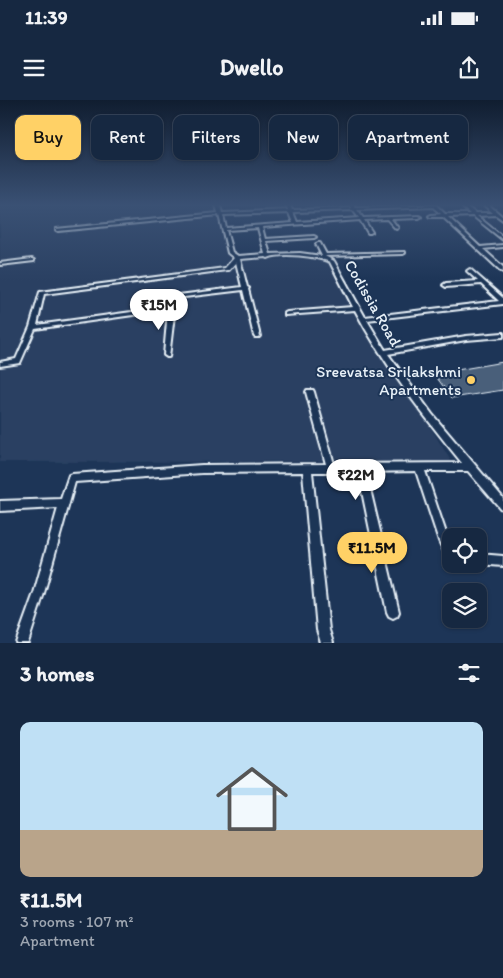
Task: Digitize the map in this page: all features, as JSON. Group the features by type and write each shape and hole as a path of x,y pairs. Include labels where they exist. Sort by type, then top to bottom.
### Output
{"street":[{"path":"224,230 230,253 237,258 257,336"},
{"path":"261,230 268,256"},
{"path":"460,230 503,270"},
{"path":"493,230 503,239"},
{"path":"262,240 314,237"},
{"path":"318,244 324,255 403,253"},
{"path":"479,248 503,246"},
{"name":"Codissia Road","path":"237,258 324,255 332,260 357,308 385,352 451,444 503,505"},
{"path":"0,364 18,361 33,327 42,293 226,269 237,258"},
{"path":"0,264 32,260"},
{"path":"470,271 503,302"},
{"path":"446,285 482,282"},
{"path":"167,355 173,297 246,288"},
{"path":"364,319 503,302"},
{"path":"33,327 171,308"},
{"path":"287,314 357,308"},
{"path":"385,352 466,338 503,335"},
{"path":"310,392 331,468"},
{"path":"22,643 39,593 72,478 202,469 470,466"},
{"path":"361,467 393,612"},
{"path":"419,467 442,535"},
{"path":"307,468 322,620 327,643"},
{"path":"0,506 64,503"},
{"path":"487,560 503,561"}],"shaded area":[{"path":"0,230 222,230 229,260 314,258 328,262 451,461 0,462"}],"building":[{"name":"Sreevatsa Srilakshmi Apartments","path":"503,362 503,390 452,398 434,374"}],"place":[{"name":"Sreevatsa Srilakshmi Apartments","path":"471,380"}]}
